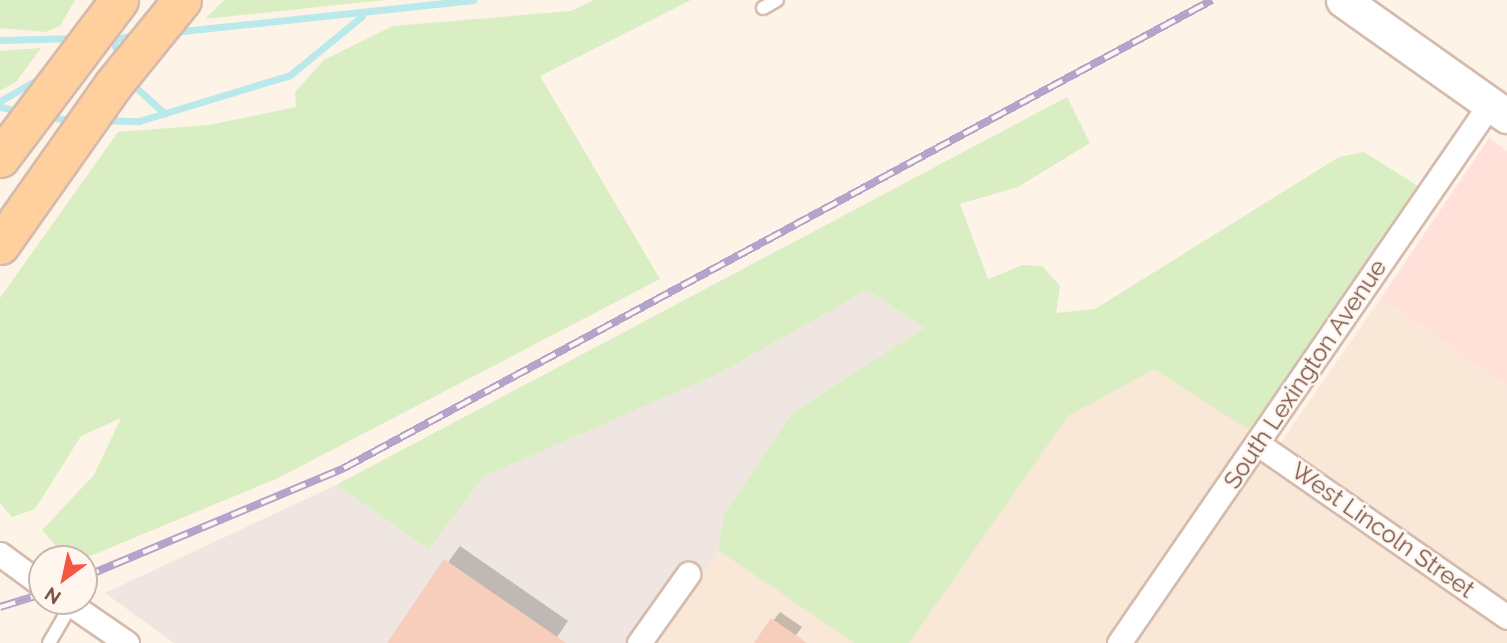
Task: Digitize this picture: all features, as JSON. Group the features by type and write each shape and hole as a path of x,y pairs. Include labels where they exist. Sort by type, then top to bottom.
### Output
{"main road":[{"path":"0,158 119,0"},
{"path":"0,246 182,0"}],"street":[{"path":"1343,0 1498,110"},
{"name":"South Lexington Avenue","path":"1119,643 1498,110"},
{"name":"West Lincoln Street","path":"1258,444 1507,617"},
{"path":"0,554 28,574"},
{"path":"639,643 688,574"},
{"path":"86,615 127,643"}],"lane":[{"path":"763,8 777,0"},
{"path":"49,643 62,615"}],"shaded area":[{"path":"1489,138 1507,151 1507,385 1381,298"},
{"path":"867,290 924,328 791,414 724,514 718,550 690,591 671,579 626,643 174,643 105,593 336,485 429,549 483,477 718,374"},
{"path":"1381,298 1507,385 1507,643 909,643 1067,416 1154,368 1277,448"},
{"path":"718,550 854,643 655,643"}],"green space":[{"path":"0,0 75,0 60,26 46,32 0,28"},
{"path":"224,0 385,0 205,19"},
{"path":"594,0 691,0 540,76 660,279 278,478 98,553 98,545 55,545 42,530 94,475 121,418 81,436 35,509 12,517 0,503 0,298 118,132 209,125 296,107 295,92 324,60 393,26 571,11"},
{"path":"41,48 16,82 0,91 0,51"},
{"path":"1067,97 1090,143 1018,187 960,204 988,279 1023,265 1042,266 1060,286 1056,313 1095,309 1339,157 1364,152 1421,188 1249,430 1154,369 1068,416 909,643 854,643 718,550 724,514 791,414 924,328 867,290 718,374 483,477 429,549 336,485"}],"building":[{"path":"444,559 566,643 387,643"},
{"path":"771,618 807,643 754,643"}],"waterway":[{"path":"173,32 473,0"},
{"path":"101,120 139,121 290,75 362,16"},
{"path":"107,41 136,35"},
{"path":"113,36 118,60"},
{"path":"0,40 77,38"},
{"path":"0,101 42,77"},
{"path":"130,82 165,114"},
{"path":"0,107 20,111"},
{"path":"45,117 75,120"}],"railway":[{"path":"98,571 344,468 1212,0"},
{"path":"0,607 28,598"}]}
